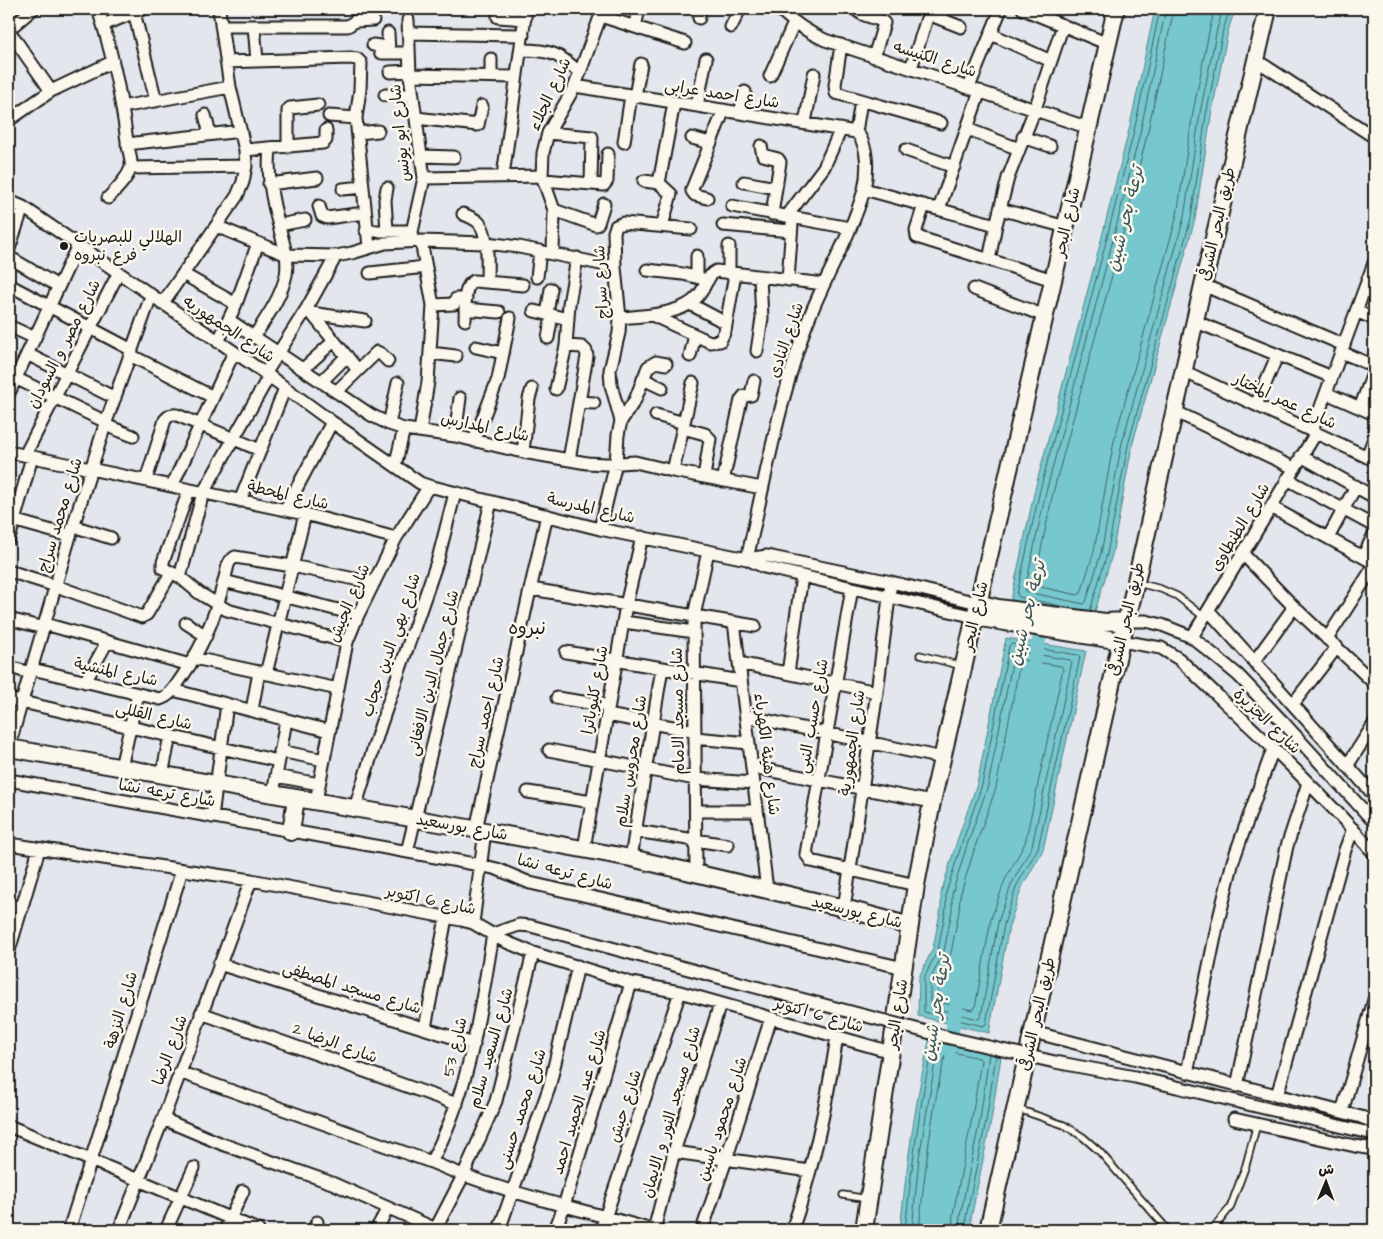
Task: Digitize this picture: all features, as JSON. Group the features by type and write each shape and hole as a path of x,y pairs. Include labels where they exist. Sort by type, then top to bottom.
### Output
{"street":[{"path":"34,9 9,30 52,91"},
{"path":"98,9 122,108 131,168 120,186 108,198"},
{"path":"162,304 236,196 243,182 246,166 245,150 230,87 219,9"},
{"path":"635,27 638,9"},
{"path":"731,27 740,9"},
{"name":"شارع الكنيسه","path":"779,9 810,34 1089,128"},
{"path":"856,9 860,13 884,23 874,57"},
{"path":"939,209 967,129 975,89 991,34 1002,9"},
{"path":"1023,9 1108,44"},
{"name":"شارع البحر","path":"864,1230 916,885 932,802 1116,9"},
{"name":"طريق البحر الشرقى","path":"988,1230 1120,642 1136,583 1202,285 1268,9"},
{"path":"103,25 138,10 156,101"},
{"path":"911,68 929,11 961,27"},
{"path":"602,12 635,27 685,44"},
{"name":"شارع الجلاء","path":"553,253 554,210 543,178 542,153 548,132 575,86 602,12"},
{"path":"495,34 499,13 526,14 503,176"},
{"path":"220,26 348,26 355,21 373,20"},
{"name":"شارع ابو يونس","path":"408,20 410,73 424,178 414,238"},
{"path":"770,76 794,23"},
{"path":"989,260 1000,208 1018,149 1035,109 1063,25"},
{"path":"254,26 257,61"},
{"path":"388,33 389,53"},
{"path":"408,33 473,39 495,34 523,35"},
{"path":"991,34 1051,61"},
{"path":"841,45 835,85 836,94 941,123"},
{"path":"373,46 380,46 381,53 409,53"},
{"path":"521,50 543,50 563,58 579,72"},
{"path":"226,62 350,58 357,59 361,63 356,118 364,213 369,247"},
{"path":"491,59 491,76"},
{"path":"697,106 706,59"},
{"path":"1256,60 1374,137"},
{"path":"9,120 52,91 112,62"},
{"path":"624,142 641,64"},
{"path":"390,72 516,77"},
{"path":"805,124 814,74"},
{"name":"شارع احمد عرابى","path":"575,86 840,129 859,135"},
{"path":"122,108 230,87"},
{"path":"740,113 745,92"},
{"path":"385,95 413,95"},
{"name":"شارع النادى","path":"747,559 789,377 804,332 850,228 864,188 866,170 865,152 859,135 860,101"},
{"path":"659,184 674,103"},
{"path":"288,147 288,110 290,108 318,105"},
{"path":"416,118 478,125 482,106"},
{"path":"707,198 695,195 692,192 724,110"},
{"path":"205,115 210,134"},
{"path":"329,116 356,118"},
{"path":"788,280 792,230 790,217 824,167 840,129"},
{"path":"967,129 1018,149"},
{"path":"127,144 241,130"},
{"path":"245,150 323,144 326,140 326,130"},
{"path":"358,133 378,132"},
{"path":"548,132 592,137 591,184"},
{"path":"1023,137 1050,146"},
{"path":"692,138 710,143"},
{"path":"761,146 763,155 780,160 772,214"},
{"path":"254,337 278,298 286,276 287,255 269,184 270,149"},
{"path":"906,150 954,167"},
{"path":"424,178 503,176 543,178 602,185 606,183 608,154"},
{"path":"421,156 454,157"},
{"path":"131,168 246,166"},
{"path":"269,184 317,178"},
{"path":"644,181 659,184 671,194 662,226"},
{"path":"744,182 776,188"},
{"path":"343,189 363,187"},
{"path":"387,188 385,200 387,231"},
{"path":"864,188 996,225"},
{"name":"شارع الجمهوريه","path":"9,201 23,207 234,352 412,478 429,486"},
{"path":"554,210 596,225 604,204"},
{"path":"924,205 916,230 918,237 1054,280"},
{"path":"319,206 322,216 327,218 364,213"},
{"path":"732,206 850,228"},
{"path":"9,248 23,207"},
{"path":"1000,208 1066,227"},
{"path":"463,214 478,221 481,225 486,243 487,282"},
{"path":"279,225 305,220"},
{"name":"شارع سراج","path":"600,529 616,462 621,421 611,385 610,370 619,333 620,318 614,232 616,226 623,223 692,229"},
{"path":"723,225 792,230"},
{"path":"216,226 287,255 336,256 384,243 414,238"},
{"path":"366,231 387,231 414,238 486,243 553,253 615,266"},
{"path":"414,238 426,267 432,305 430,353 420,431"},
{"path":"218,342 236,304 258,243"},
{"path":"9,393 12,377 27,354 78,245"},
{"path":"652,315 710,342 720,341 726,331 732,273 729,246"},
{"path":"537,277 540,251"},
{"path":"9,571 142,617 146,614 175,575 203,493 279,353 309,310 336,256"},
{"path":"620,318 652,315 690,304 701,294 702,279 697,256"},
{"path":"9,257 58,286"},
{"path":"556,389 566,346 577,258"},
{"name":"شارع الطنطاوى","path":"1192,637 1288,479 1314,432 1356,311 1372,275 1374,262"},
{"path":"370,273 426,267"},
{"path":"648,270 683,274 702,279 716,271 824,284"},
{"name":"شارع مصر و السودان","path":"9,539 11,520 29,456 55,398 118,274"},
{"path":"183,274 236,304"},
{"path":"757,351 762,318 760,277"},
{"path":"466,309 466,288 470,283 487,282 522,285"},
{"path":"1202,285 1343,348 1374,366"},
{"path":"9,286 90,328 131,353 213,397"},
{"path":"548,338 552,288"},
{"path":"974,289 1045,316"},
{"name":"شارع محمد سراج","path":"9,747 71,531 114,398 151,296"},
{"path":"432,305 454,304 456,299 466,309 504,315 503,353 494,391 474,441"},
{"path":"690,304 726,323"},
{"path":"309,310 364,321"},
{"path":"309,310 358,370"},
{"path":"534,311 568,319"},
{"path":"1356,311 1374,319"},
{"name":"شارع المدارس","path":"229,320 336,392 389,424 404,429 455,436 523,452 569,460 605,464 635,462 762,488"},
{"path":"1194,321 1332,377"},
{"path":"9,326 34,338"},
{"path":"690,356 695,334"},
{"path":"302,369 334,341"},
{"path":"566,346 582,347 586,352 569,460"},
{"path":"476,347 503,353"},
{"path":"172,486 234,352"},
{"path":"336,392 377,352 382,354 388,361"},
{"path":"430,353 456,356"},
{"path":"27,354 114,398"},
{"path":"321,382 347,356"},
{"path":"1256,405 1277,356"},
{"path":"621,421 635,400 643,379 652,364 656,362 666,364"},
{"name":"شارع عمر المختار","path":"1183,371 1371,458"},
{"path":"1360,408 1374,371"},
{"path":"12,377 133,436"},
{"path":"643,379 662,388"},
{"path":"723,481 741,400 744,396 751,395 754,381"},
{"path":"389,424 398,383"},
{"path":"673,471 693,383"},
{"path":"240,500 285,388"},
{"path":"523,452 532,388"},
{"path":"1326,393 1374,414"},
{"path":"455,436 460,398"},
{"path":"578,402 594,403"},
{"path":"1174,411 1294,468"},
{"path":"146,480 168,416 177,415 260,450"},
{"path":"656,415 705,434 710,439 704,477"},
{"path":"285,510 332,422"},
{"path":"395,466 404,429"},
{"path":"1371,458 1374,438"},
{"name":"شارع المحطة","path":"9,452 304,514 396,538"},
{"path":"1301,456 1374,497"},
{"path":"1288,479 1374,526"},
{"name":"شارع المدرسة","path":"429,486 600,529 747,559 764,567 889,597 976,610"},
{"name":"شارع الجيش","path":"316,801 347,642 358,615 396,538 429,486"},
{"path":"1328,538 1356,486"},
{"path":"189,490 162,568 175,575 218,606 347,642"},
{"name":"شارع بهي الدين حجاب","path":"355,808 388,703 438,559 455,493"},
{"name":"شارع جمال الدين الافغانى","path":"407,852 491,502"},
{"path":"1271,507 1363,557 1374,565 1327,638"},
{"path":"252,710 278,624 304,514"},
{"name":"شارع احمد سراج","path":"473,923 480,865 481,830 547,515"},
{"path":"11,520 111,538"},
{"path":"1363,557 1374,534"},
{"name":"شارع كليوباترا","path":"584,849 626,605 642,537"},
{"name":"شارع مسجد الامام","path":"696,873 694,616 708,551"},
{"path":"1243,554 1294,607 1374,683"},
{"name":"شارع المنشية","path":"9,667 160,699 173,690 192,662 206,636 218,606 230,561 235,557 241,556 292,566"},
{"name":"شارع المدرسة","path":"747,559 767,556 891,582 976,610"},
{"path":"292,566 374,583"},
{"path":"788,673 802,576"},
{"path":"224,581 358,615"},
{"name":"شارع الجمهورية","path":"844,908 877,692 891,582"},
{"name":"شارع حسب النبى","path":"850,870 811,861 806,854 806,849 852,588"},
{"path":"531,589 755,626"},
{"path":"1254,662 1294,607"},
{"path":"976,610 1104,630 1120,642"},
{"name":"شارع الجزيرة","path":"1207,614 1254,662 1374,795"},
{"path":"9,619 192,662 263,673 338,689"},
{"path":"1104,630 1126,621"},
{"name":"شارع الجزيرة","path":"1126,621 1146,621 1192,637 1238,675 1373,818"},
{"path":"624,622 694,632"},
{"name":"شارع هيئة الكهرباء","path":"734,622 767,890"},
{"path":"186,623 206,636"},
{"path":"85,682 107,642"},
{"name":"شارع الجزيرة","path":"1120,642 1161,648 1179,659 1274,749 1374,853"},
{"path":"1292,704 1337,647"},
{"path":"566,652 741,681"},
{"path":"739,663 877,692"},
{"name":"شارع محروس سلام","path":"631,858 662,668"},
{"path":"173,690 329,731"},
{"path":"121,768 138,694"},
{"path":"557,698 695,734 749,742"},
{"name":"شارع القللى","path":"9,699 221,748 324,760"},
{"path":"212,817 228,704"},
{"path":"746,716 942,758"},
{"path":"273,794 286,720"},
{"path":"1348,766 1374,724"},
{"path":"162,774 170,736"},
{"name":"شارع بورسعيد","path":"9,747 631,858 844,908 910,926"},
{"path":"1187,1073 1218,922 1233,861 1274,749"},
{"path":"549,750 695,779 754,783"},
{"path":"752,767 932,802"},
{"path":"276,776 319,784"},
{"name":"شارع ترعه نشا","path":"9,780 480,865 497,869 530,883 904,968"},
{"path":"1236,1086 1287,846 1308,784"},
{"path":"528,792 592,802"},
{"path":"291,832 296,798"},
{"path":"696,811 757,811"},
{"path":"1276,1096 1344,850 1353,829"},
{"path":"636,831 728,845"},
{"name":"شارع 6 اكتوبر","path":"9,844 250,880 473,923 504,941 533,954 631,983 680,992 891,1052"},
{"path":"9,952 39,848"},
{"name":"شارع النزهة","path":"69,1230 182,870"},
{"path":"850,870 916,885"},
{"name":"شارع الرضا","path":"119,1230 163,1119 250,880"},
{"path":"9,904 22,909"},
{"path":"425,1028 446,918"},
{"path":"493,934 519,925 531,926 950,1038 1055,1062 1135,1077 1374,1134"},
{"name":"شارع 53","path":"431,1162 444,1139 457,1104 474,1044 493,934"},
{"name":"شارع السعيد سلام","path":"436,1229 463,1176 496,1101 533,954"},
{"name":"شارع مسجد المصطفى","path":"219,964 474,1044"},
{"name":"شارع محمد حسنى","path":"499,1230 549,1088 578,966"},
{"name":"شارع عبد الحميد احمد","path":"555,1230 564,1206 631,983"},
{"name":"شارع حبش","path":"601,1230 680,992"},
{"path":"1342,1112 1374,1000"},
{"name":"شارع مسجد النور و الايمان","path":"653,1230 674,1152 720,1004"},
{"name":"شارع الرضا 2","path":"202,1013 457,1104"},
{"name":"شارع محمود ياسين","path":"702,1230 771,1018"},
{"path":"1033,1032 1342,1112 1374,1122"},
{"path":"792,1230 810,1171 828,1094 837,1037"},
{"path":"179,1072 431,1162 463,1176 653,1230"},
{"path":"163,1119 222,1144 332,1183 436,1229"},
{"path":"1234,1119 1354,1146 1367,1148 1374,1146"},
{"path":"9,1126 258,1230"},
{"path":"674,1152 810,1171"},
{"path":"166,1230 194,1168"},
{"path":"225,1230 242,1191"},
{"path":"376,1230 388,1208"}],"lane":[{"path":"1136,583 1161,589 1207,614"},
{"path":"920,655 963,667"},
{"path":"1016,1109 1064,1125 1082,1137 1098,1151 1168,1230"},
{"path":"1212,1230 1230,1208 1246,1165 1257,1124"},
{"path":"843,1195 869,1200"}],"water":[{"path":"1155,9 1235,9 1228,31 1211,116 1195,219 1132,446 1112,555 1093,618 1011,600 1035,489 1129,130"},
{"path":"1006,638 1086,651 1043,850 1022,887 1009,926 989,1033 918,1016 919,977 933,948 941,908 941,893 977,784"},
{"path":"932,1028 1003,1044 991,1121 971,1218 971,1230 900,1230 921,1078"}],"waterway":[{"name":"ترعة بحر شبين","path":"1034,662 1044,619"},
{"name":"ترعة بحر شبين","path":"949,1050 956,1007"}],"place":[{"name":"الهلالي للبصريات فرع نبروه","path":"64,246"}],"district":[{"name":"نبروه","path":"527,628"}]}
